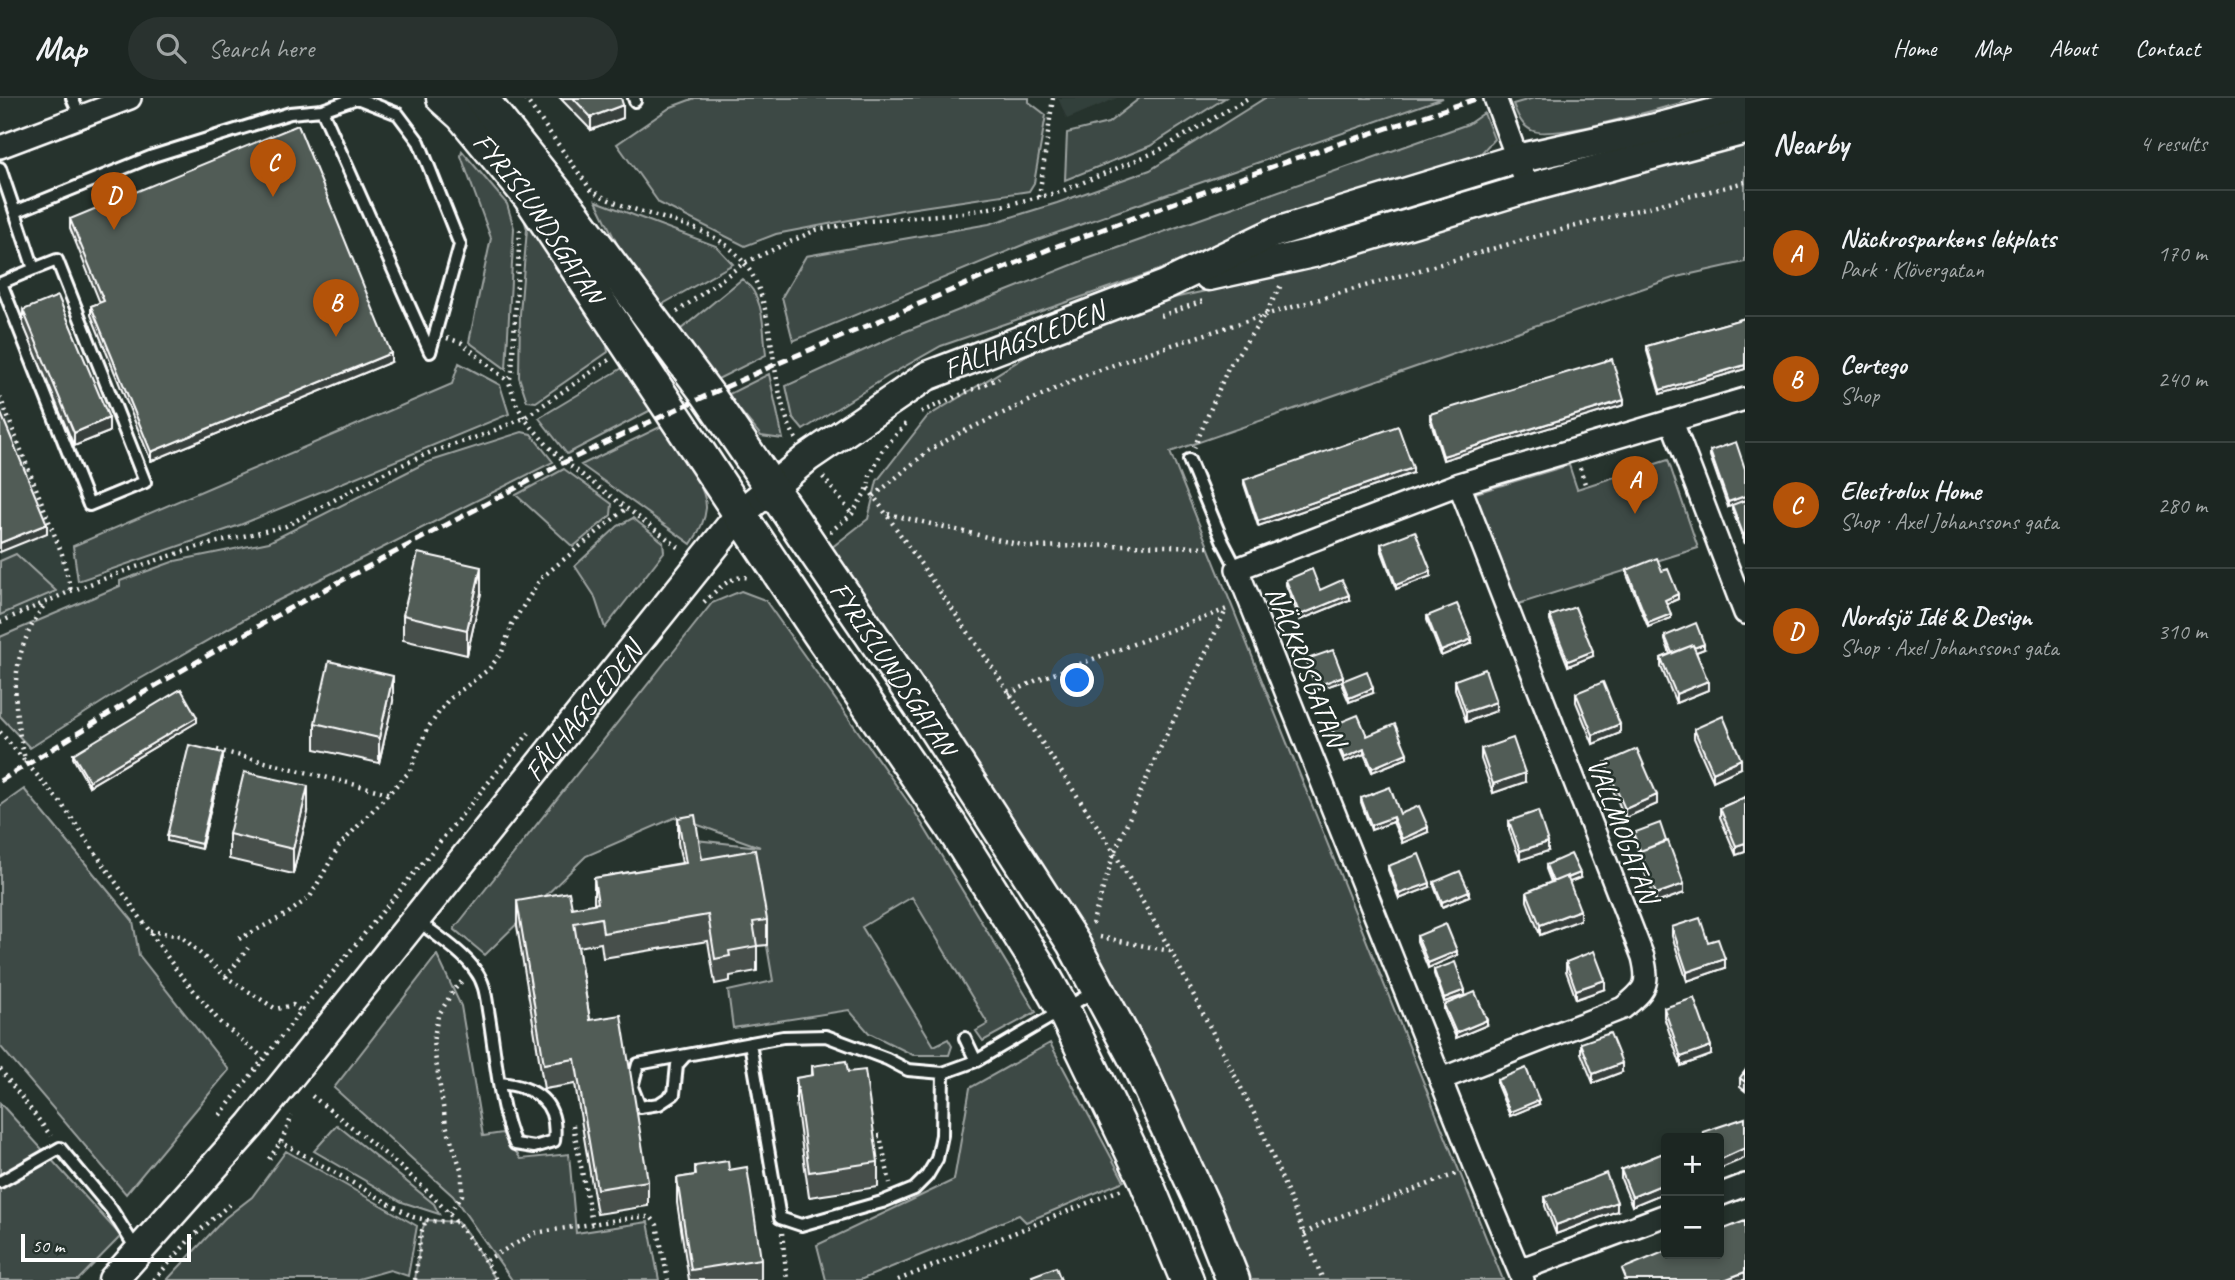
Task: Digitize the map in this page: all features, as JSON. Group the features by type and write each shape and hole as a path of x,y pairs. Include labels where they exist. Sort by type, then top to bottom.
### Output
{"main road":[{"name":"FYRISLUNDSGATAN","path":"443,98 463,115 529,196 951,826 1064,1011 1145,1179 1187,1280"},
{"name":"FYRISLUNDSGATAN","path":"481,98 574,215 772,486 931,723 1073,943 1138,1063 1207,1214 1233,1280"}],"street":[{"path":"0,147 76,107 130,98"},
{"path":"1495,98 1528,188"},
{"name":"FÅLHAGSLEDEN","path":"113,1280 251,1125 741,513 807,458 927,376 1165,285 1273,233 1516,159 1657,128 1745,105"},
{"name":"FÅLHAGSLEDEN","path":"1165,285 1312,253 1528,188 1745,130"},
{"name":"NÄCKROSGATAN","path":"1522,1275 1475,1166 1237,569 1459,484 1745,399"},
{"path":"1672,422 1745,613"},
{"name":"VALLMOGATAN","path":"1441,1079 1623,1008 1643,992 1647,977 1643,957 1459,484"},
{"path":"1724,1193 1745,1185"},
{"path":"1522,1275 1661,1217"}],"lane":[{"path":"15,212 153,156 290,113 321,110 357,98 398,114 419,142 460,245 430,352 321,110"},
{"path":"0,168 34,269"},
{"path":"57,260 145,482 89,505 1,283 34,269 57,260"},
{"path":"1189,460 1237,569"},
{"path":"415,919 475,968 485,986 500,1083 509,1132 515,1144 534,1147 554,1141 556,1126 552,1109 546,1102 539,1095 516,1085 500,1083"},
{"path":"685,1056 677,1065 674,1094 659,1104 640,1107 632,1087 638,1064 783,1037 826,1035 908,1070 943,1073 976,1061 1098,989"},
{"path":"965,1038 976,1061"},
{"path":"750,1044 780,1218 801,1226 893,1198 914,1189 928,1176 937,1159 942,1135 943,1073"},
{"path":"0,1182 60,1148 111,1209 138,1253"}],"path":[{"path":"525,98 591,190 605,200 692,228 717,239 729,246 744,264 755,280 766,313 776,381 788,425 807,458 852,514"},
{"path":"1039,197 1053,98"},
{"path":"668,319 744,264 817,230 867,221 962,213 1039,197 1095,179 1158,151 1248,98"},
{"path":"874,496 928,451 1011,408 1096,371 1265,315 1530,238 1745,183"},
{"path":"509,382 512,371 520,225"},
{"path":"1189,460 1228,368 1265,315 1283,282"},
{"path":"1158,317 1209,299"},
{"path":"435,334 462,343 509,382 524,418 565,462 724,584 743,576 760,581 777,569"},
{"path":"0,622 71,591 201,546 286,526 384,473 431,452 524,418 617,355"},
{"path":"811,546 852,514 868,488 870,476 882,451 912,416 1009,373"},
{"path":"0,397 62,554 71,591"},
{"path":"868,488 1114,853 1171,951 1259,1123 1323,1280"},
{"path":"239,939 287,914 310,897 339,846 410,771 427,729 448,700 489,669 502,652 512,624 541,578 627,508"},
{"path":"886,514 1030,547 1125,545 1226,548"},
{"path":"671,558 679,547"},
{"path":"1009,694 1037,680 1250,601"},
{"path":"26,764 16,718 15,678 33,621 47,602"},
{"path":"1171,951 1088,935 1114,853 1167,732 1226,610"},
{"path":"220,1115 537,724"},
{"path":"0,733 61,803 175,968 220,1022 260,1055"},
{"path":"0,739 7,741"},
{"path":"217,750 388,793"},
{"path":"149,931 181,936 226,977 276,1009 293,1005 326,1031"},
{"path":"226,977 248,948"},
{"path":"449,1213 463,1195 462,1172 446,1125 433,1042 438,1016 453,991 475,968"},
{"path":"0,1069 60,1148"},
{"path":"312,1096 422,1184 457,1222 496,1280"},
{"path":"572,1123 592,1223"},
{"path":"251,1125 413,1217 457,1222"},
{"path":"871,1136 880,1136 893,1198"},
{"path":"1304,1234 1325,1222 1475,1166"},
{"path":"898,1280 1145,1179"},
{"path":"154,1280 190,1239 230,1203"},
{"path":"485,1260 535,1233 592,1223 651,1217 657,1225 668,1280"},
{"path":"780,1218 787,1280"},
{"path":"415,1280 421,1233 426,1220"}],"shaded area":[{"path":"695,98 1029,98 1029,102 1046,115 1034,183 1029,191 902,210 776,234 745,246 659,203 617,144 671,107"},
{"path":"1058,98 1117,98 1067,119"},
{"path":"1140,98 1225,98 1150,146 1065,180 1067,133 1108,123"},
{"path":"1265,98 1443,98 1025,244 793,341 782,297 806,256 989,224 1057,203 1150,170"},
{"path":"1534,98 1699,98 1586,127 1543,132 1531,130 1525,125 1513,104"},
{"path":"1484,113 1494,139 1475,160 941,346 803,430 793,418 786,386 904,332 1087,259 1468,124"},
{"path":"1745,145 1745,262 1673,278 1170,452 1503,1280 1248,1280 1028,847 831,548 868,519 877,481 927,417 1041,347 1169,299 1316,267 1531,202"},
{"path":"462,151 507,204 514,228 506,369 469,342 491,238 461,156"},
{"path":"518,198 605,331 608,352 536,402 527,401 519,377 520,314 527,229"},
{"path":"596,201 716,246 733,264 661,305 621,252"},
{"path":"742,279 750,286 759,303 766,355 716,380 680,330"},
{"path":"459,363 500,385 509,414 240,525 78,581 73,546 452,384"},
{"path":"624,367 651,410 567,454 539,418"},
{"path":"769,374 783,439 761,436 727,395"},
{"path":"0,397 62,554 71,591 0,622"},
{"path":"662,426 696,477 705,498 704,518 691,544 581,465"},
{"path":"522,432 531,434 553,462 271,604 126,687 30,748 0,716 0,637 120,586 120,581 175,561 269,542 425,463"},
{"path":"1668,460 1698,548 1512,606 1469,495 1569,465 1577,489"},
{"path":"564,469 612,504 611,515 573,547 516,495"},
{"path":"633,518 663,542 664,552 605,628 594,595 575,566 618,526"},
{"path":"16,554 56,591 0,615 0,561"},
{"path":"741,591 765,600 913,809 1036,1012 983,1041 976,1031 988,1024 912,897 862,927 934,1046 948,1039 952,1046 949,1055 913,1055 869,1033 849,1010 733,1028 728,991 773,981 755,876 702,884 695,840 760,847 676,817 586,856 485,955 454,929 712,603"},
{"path":"24,789 133,921 139,955 229,1070 126,1194 0,1046 0,806"},
{"path":"437,955 461,1006 483,1136 502,1133 521,1159 569,1154 576,1233 648,1222 659,1280 512,1280 453,1196 334,1088"},
{"path":"1050,1043 1124,1181 1026,1222 1019,1215 860,1280 826,1280 817,1245 954,1180 970,1088"},
{"path":"0,1103 121,1236 78,1280 0,1280"},
{"path":"337,1125 434,1204 439,1214 402,1202 314,1151"},
{"path":"286,1151 417,1226 408,1276 390,1270 355,1280 167,1280 225,1218 252,1197"},
{"path":"426,1220 457,1222 467,1233 496,1280 415,1280 421,1233"}],"building":[{"path":"573,98 621,98 623,105 591,117"},
{"path":"298,125 391,353 151,452 91,306 104,301 70,219"},
{"path":"58,296 109,418 74,433 23,310"},
{"path":"1745,318 1745,365 1660,390 1647,346"},
{"path":"1612,359 1624,400 1443,456 1430,414"},
{"path":"0,411 47,524 0,543"},
{"path":"1398,426 1413,468 1258,521 1244,480"},
{"path":"1736,442 1745,469 1745,496 1728,502 1710,451"},
{"path":"1745,500 1745,539 1732,505"},
{"path":"1415,531 1431,571 1396,585 1381,544"},
{"path":"418,553 481,567 467,630 403,615"},
{"path":"1657,558 1662,571 1668,569 1678,594 1665,600 1671,614 1648,623 1627,570"},
{"path":"1312,569 1320,590 1342,580 1349,595 1300,615 1286,580"},
{"path":"1457,604 1472,639 1441,651 1427,616"},
{"path":"1575,607 1593,651 1568,661 1550,616"},
{"path":"1696,623 1704,644 1672,653 1665,636"},
{"path":"1693,645 1708,681 1676,694 1661,658"},
{"path":"1333,650 1343,676 1317,686 1307,659"},
{"path":"329,661 393,676 379,738 315,723"},
{"path":"1485,669 1496,702 1466,712 1455,680"},
{"path":"1367,671 1373,688 1349,698 1342,681"},
{"path":"1603,682 1620,724 1593,735 1576,693"},
{"path":"181,689 197,717 89,781 73,754"},
{"path":"1358,715 1367,736 1395,724 1407,753 1372,768 1364,749 1344,758 1331,726"},
{"path":"1723,716 1741,759 1713,772 1694,729"},
{"path":"1513,738 1525,773 1493,784 1481,749"},
{"path":"189,745 223,753 201,844 167,836"},
{"path":"1637,749 1657,795 1625,809 1605,763"},
{"path":"244,772 308,786 293,849 229,834"},
{"path":"1390,787 1400,814 1419,806 1428,827 1402,839 1393,817 1371,825 1361,798"},
{"path":"1745,797 1745,843 1736,846 1720,808"},
{"path":"1538,811 1548,842 1520,851 1509,821"},
{"path":"695,815 702,859 755,850 767,920 753,922 757,946 729,951 730,956 715,959 708,915 603,933 601,918 574,923 590,1020 621,1015 648,1181 597,1189 575,1059 544,1064 517,901 569,892 572,908 598,903 594,878 686,863 678,818"},
{"path":"1660,823 1666,841 1640,851 1633,833"},
{"path":"1668,841 1684,884 1656,894 1640,851"},
{"path":"1419,854 1430,883 1399,894 1388,866"},
{"path":"1571,854 1580,873 1553,882 1546,865"},
{"path":"1460,871 1469,891 1442,902 1434,882"},
{"path":"1567,876 1580,910 1540,925 1527,892"},
{"path":"1700,918 1708,942 1718,939 1725,959 1687,972 1672,927"},
{"path":"1446,924 1457,951 1428,963 1417,936"},
{"path":"1594,951 1605,980 1576,990 1566,962"},
{"path":"1455,962 1465,990 1444,998 1434,970"},
{"path":"1475,992 1487,1020 1456,1033 1444,1005"},
{"path":"1694,998 1711,1046 1681,1057 1664,1008"},
{"path":"1610,1033 1622,1063 1593,1074 1581,1043"},
{"path":"846,1061 848,1072 865,1070 878,1162 809,1172 796,1078 813,1075 812,1066"},
{"path":"1526,1068 1539,1100 1510,1112 1497,1080"},
{"path":"1745,1118 1745,1148 1724,1158 1724,1133 1703,1132"},
{"path":"1661,1154 1661,1185 1632,1197 1621,1170"},
{"path":"728,1161 729,1170 747,1167 761,1259 691,1270 677,1178 696,1175 695,1166"},
{"path":"1606,1173 1617,1202 1556,1225 1545,1197"},
{"path":"1745,1221 1745,1272 1724,1280 1623,1280 1626,1279 1622,1269 1661,1253 1661,1259 1724,1259 1724,1229"},
{"path":"1056,1267 1061,1280 1034,1280 1032,1276"}],"railway":[{"path":"0,781 143,693 288,609 565,462 673,411 774,365 1052,248 1293,159 1479,98"}],"place":[{"name":"Electrolux Home","path":"273,197"},
{"name":"Nordsjö Idé & Design","path":"114,230"},
{"name":"Certego","path":"336,337"},
{"name":"Näckrosparkens lekplats","path":"1635,514"}]}
